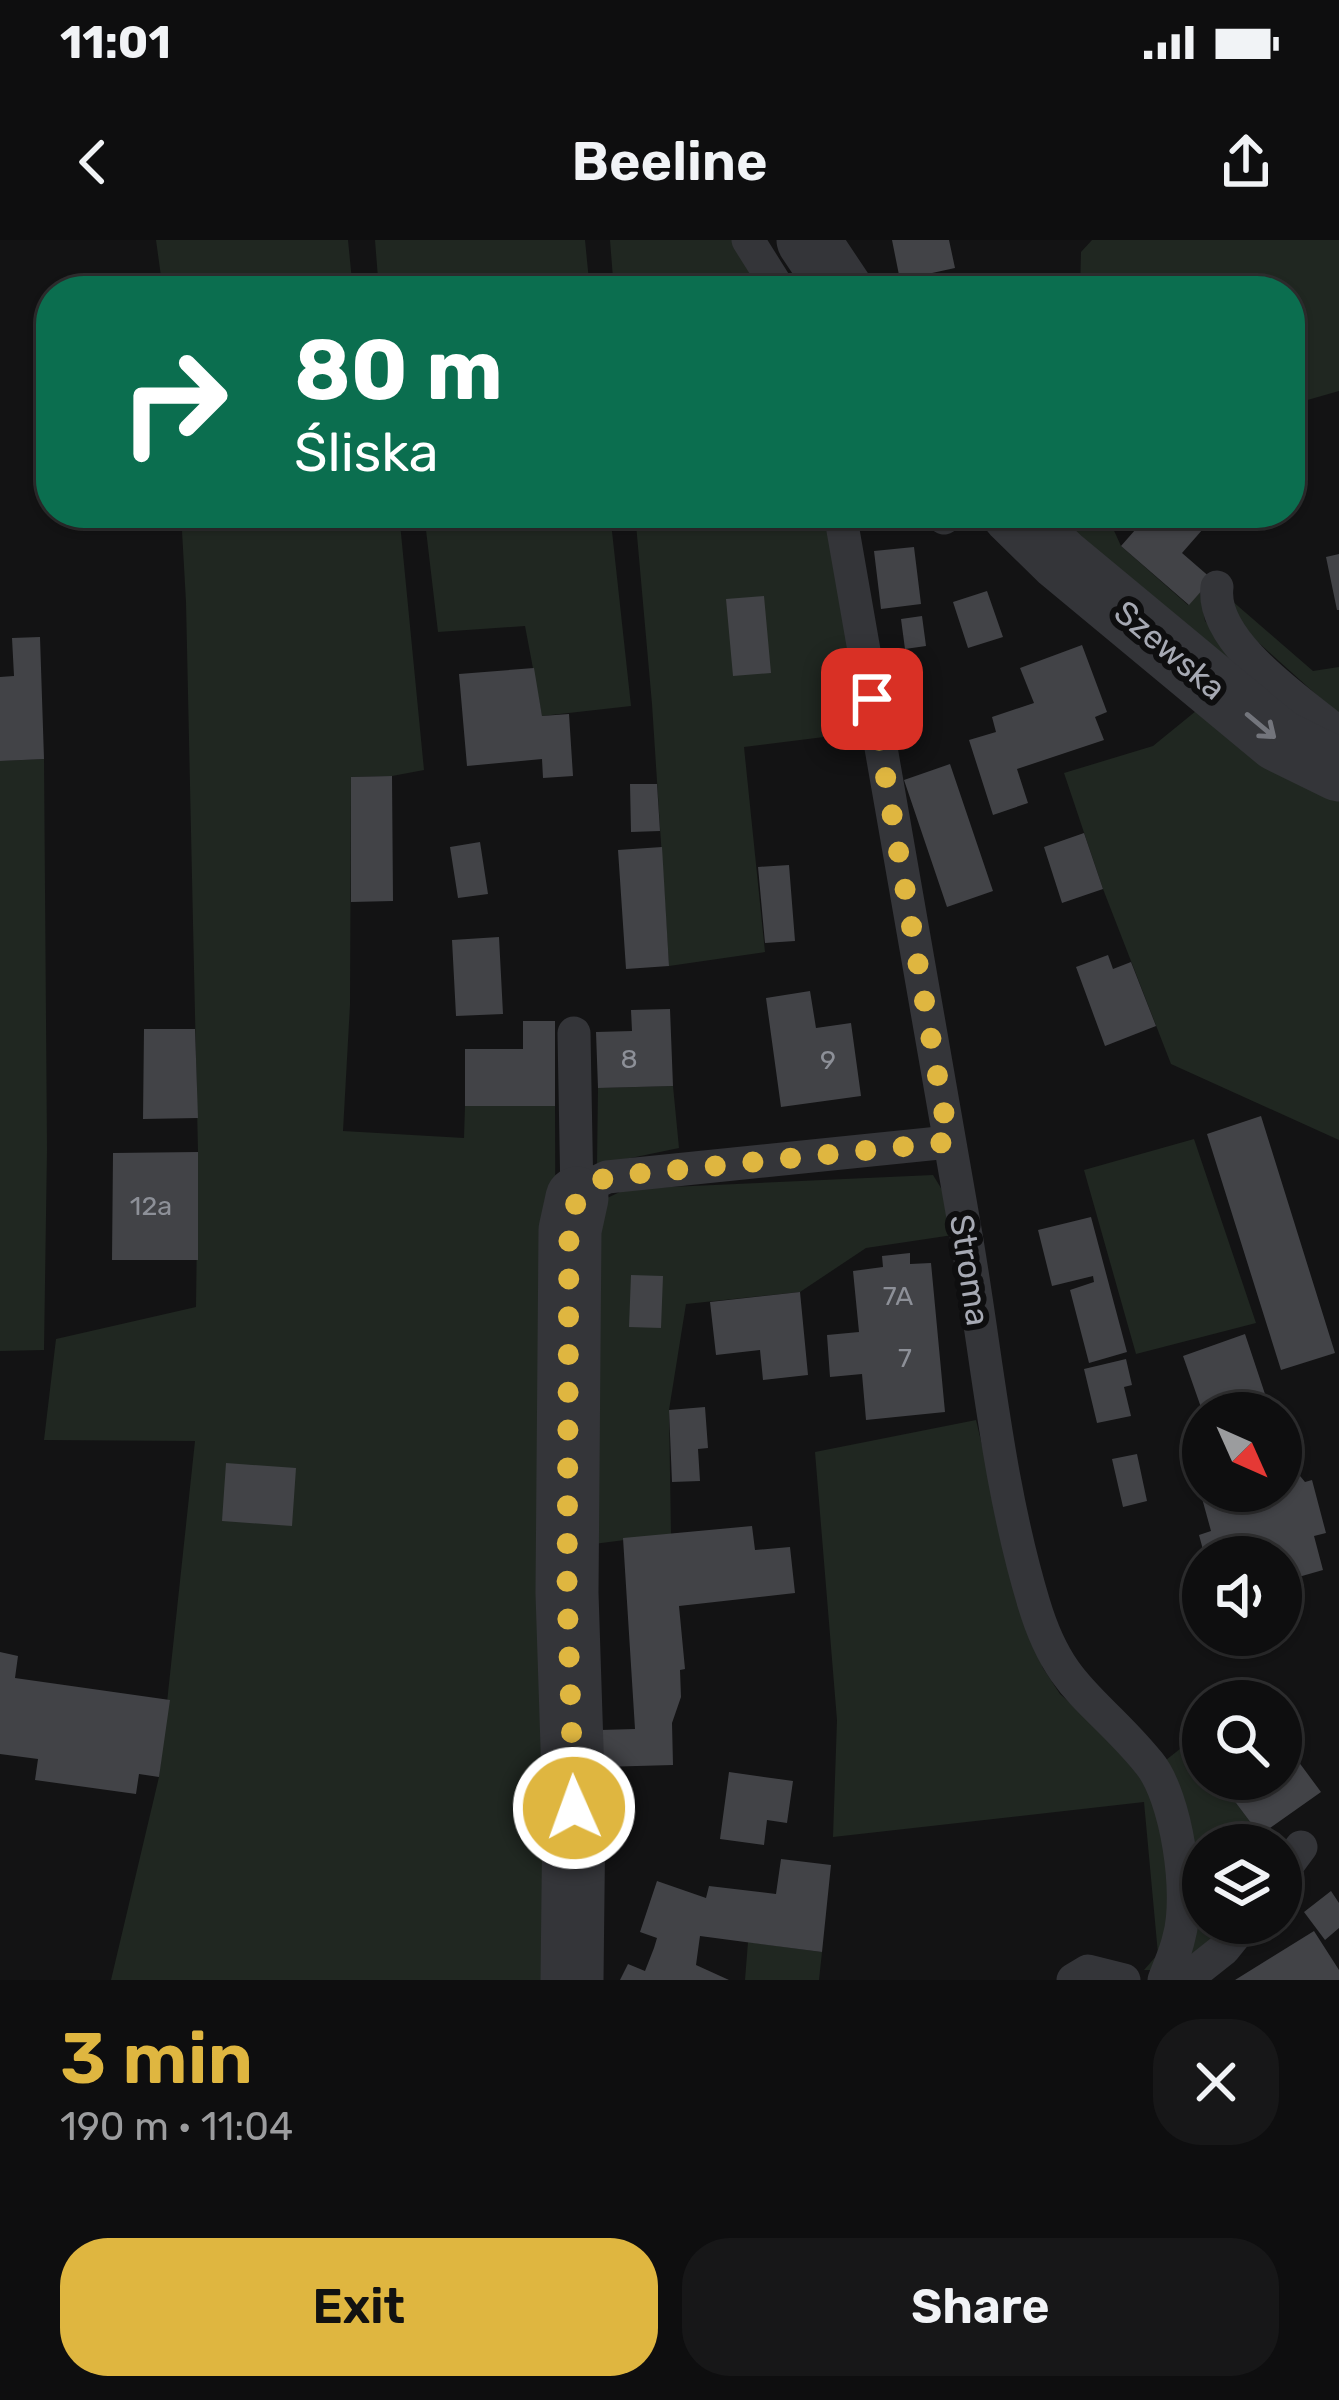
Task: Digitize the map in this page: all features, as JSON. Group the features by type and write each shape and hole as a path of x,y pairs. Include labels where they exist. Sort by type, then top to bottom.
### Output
{"street":[{"path":"808,240 832,276"},
{"name":"Szewska","path":"1028,528 1278,740 1339,770"},
{"path":"572,1980 569,1230 577,1198"}],"lane":[{"path":"748,240 771,276"},
{"name":"Stroma","path":"842,528 949,1142 998,1454 1017,1542 1046,1642 1075,1689 1128,1739 1166,1788 1179,1850 1181,1933 1164,1980"},
{"path":"1217,587 1215,602 1222,623 1238,644 1339,733"},
{"path":"574,1034 577,1198"},
{"path":"577,1198 607,1177 949,1142"},
{"path":"1185,1980 1228,1944"},
{"path":"1072,1980 1088,1971 1124,1980"}],"shaded area":[{"path":"156,240 348,240 352,276 161,276"},
{"path":"375,240 585,240 589,276 378,276"},
{"path":"610,240 734,240 757,276 613,276"},
{"path":"1092,240 1339,240 1339,391 1305,401 1305,276 1080,276 1081,252"},
{"path":"182,528 400,528 424,770 351,777 350,1005 343,1131 464,1138 465,1106 555,1106 558,1980 111,1980 159,1777 195,1441 44,1440 56,1339 196,1307 198,1152"},
{"path":"426,528 612,528 631,706 542,716 525,626 438,632"},
{"path":"636,528 829,528 864,732 744,747 765,952 669,966"},
{"path":"1051,528 1113,528 1121,546 1188,605 1200,592 1205,621 1292,709"},
{"path":"1231,600 1313,671 1339,667 1339,715 1239,625"},
{"path":"1207,702 1339,797 1339,1140 1171,1064 1064,773 1153,746"},
{"path":"44,759 44,1350 0,1351 0,761"},
{"path":"673,1086 679,1148 597,1165 598,1088"},
{"path":"1194,1139 1256,1323 1136,1354 1084,1170"},
{"path":"933,1175 944,1193 953,1235 866,1248 800,1292 686,1304 669,1410 671,1534 586,1545 583,1280 603,1200 626,1189"},
{"path":"976,1420 1021,1610 1043,1668 1060,1694 1128,1754 1152,1783 1164,1827 1171,1932 1155,1970 1144,1970 1158,1954 1144,1802 833,1837 837,1720 815,1452"},
{"path":"1182,1747 1182,1800 1234,1800 1252,1824 1182,1824 1182,1895 1166,1760"},
{"path":"748,1942 822,1952 819,1980 745,1980"},
{"path":"1188,1944 1208,1944 1190,1962"}],"building":[{"path":"892,240 949,240 955,268 899,276"},
{"path":"1137,528 1204,528 1182,553 1212,579 1189,605 1121,546"},
{"path":"914,547 921,604 881,609 874,551"},
{"path":"1339,554 1339,610 1337,610 1326,557"},
{"path":"987,591 1003,637 968,648 953,602"},
{"path":"764,596 771,673 733,676 726,599"},
{"path":"922,616 926,646 905,649 901,619"},
{"path":"40,637 44,759 0,761 0,677 14,676 12,638"},
{"path":"1082,645 1107,712 1095,717 1104,740 1017,769 1028,803 993,815 969,740 996,732 992,717 1034,703 1020,668"},
{"path":"534,668 542,716 569,714 573,776 543,778 542,759 467,766 459,674"},
{"path":"950,764 993,891 947,907 904,780"},
{"path":"392,776 393,901 351,902 351,777"},
{"path":"630,784 657,784 660,831 631,832"},
{"path":"1084,833 1103,889 1062,903 1044,847"},
{"path":"480,842 488,894 458,898 450,847"},
{"path":"662,847 669,966 626,969 618,850"},
{"path":"789,865 795,941 765,943 758,867"},
{"path":"499,937 503,1014 456,1016 452,940"},
{"path":"1108,955 1113,969 1131,962 1156,1026 1105,1046 1076,967"},
{"path":"810,991 816,1028 851,1023 861,1096 781,1107 766,998"},
{"path":"670,1009 673,1086 598,1088 596,1032 632,1031 631,1010"},
{"path":"523,1021 555,1021 555,1106 465,1106 465,1049 523,1049"},
{"path":"144,1029 195,1029 198,1118 143,1119"},
{"path":"1261,1116 1335,1353 1281,1370 1207,1134"},
{"path":"198,1152 198,1260 112,1260 113,1153"},
{"path":"1091,1217 1127,1352 1089,1363 1070,1290 1094,1282 1093,1276 1052,1286 1038,1230"},
{"path":"910,1253 910,1264 931,1263 945,1412 866,1420 862,1374 830,1377 827,1335 859,1332 853,1271 883,1267 882,1256"},
{"path":"631,1275 663,1276 661,1328 629,1327"},
{"path":"800,1292 808,1375 763,1380 760,1350 716,1355 710,1302"},
{"path":"1245,1334 1264,1392 1196,1392 1183,1356"},
{"path":"1126,1359 1132,1385 1124,1387 1131,1416 1097,1423 1084,1369"},
{"path":"705,1407 708,1448 698,1449 700,1481 672,1482 669,1410"},
{"path":"1137,1454 1147,1501 1123,1507 1112,1459"},
{"path":"226,1463 296,1468 292,1526 222,1521"},
{"path":"1302,1478 1312,1480 1326,1533 1314,1536 1323,1570 1302,1576 1302,1536 1199,1536 1211,1531 1206,1512 1302,1512"},
{"path":"752,1526 755,1550 790,1547 795,1593 679,1606 685,1669 680,1670 681,1697 672,1723 673,1765 601,1767 600,1730 635,1729 623,1538"},
{"path":"0,1652 18,1656 15,1678 170,1700 159,1777 139,1774 136,1794 35,1780 38,1759 0,1754"},
{"path":"1302,1766 1321,1792 1276,1824 1252,1824 1234,1800 1302,1800"},
{"path":"729,1772 793,1781 787,1823 767,1820 764,1845 720,1839"},
{"path":"781,1859 831,1865 822,1952 700,1936 696,1965 729,1980 620,1980 628,1964 645,1971 654,1948 657,1938 640,1932 657,1881 706,1898 709,1886 776,1894"},
{"path":"1331,1891 1339,1903 1339,1928 1325,1940 1304,1912"},
{"path":"1314,1931 1339,1970 1339,1980 1235,1980 1293,1944 1302,1944 1302,1938"}],"route":[{"path":"574,1808 567,1592 569,1230 577,1198 607,1177 949,1142 872,699"}]}
